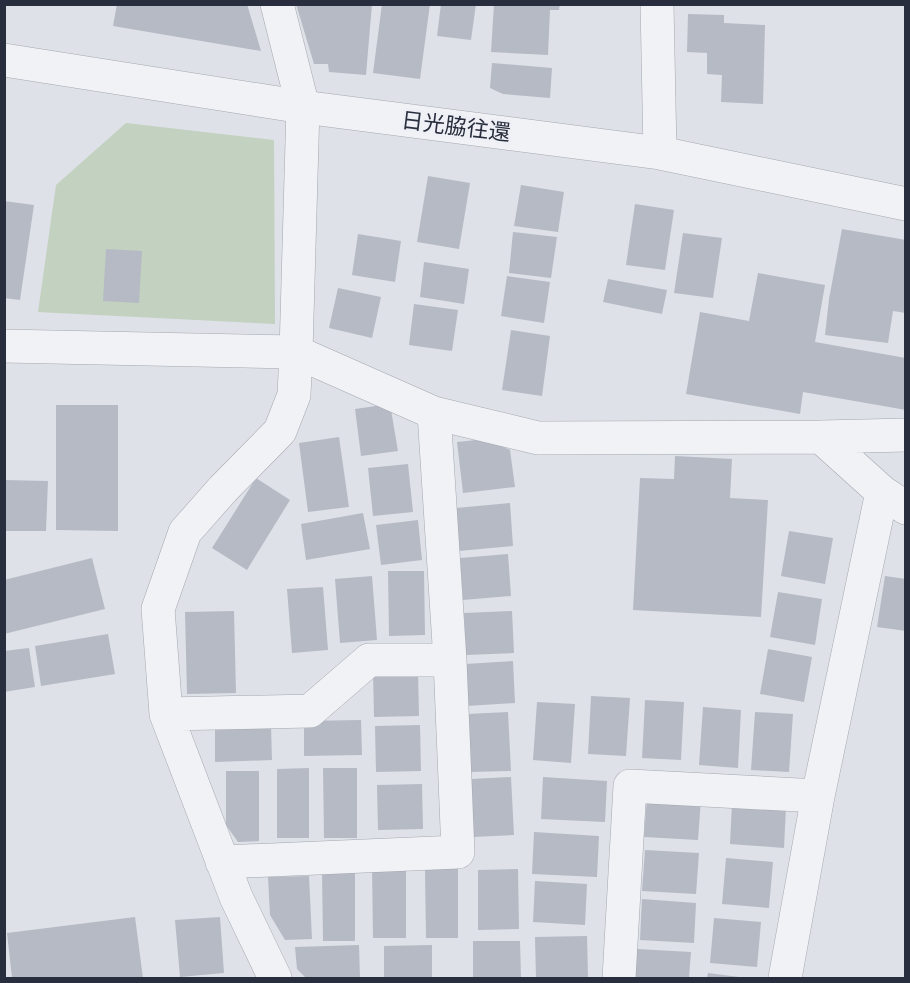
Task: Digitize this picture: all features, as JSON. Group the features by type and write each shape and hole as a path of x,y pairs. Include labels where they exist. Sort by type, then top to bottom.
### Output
{"street":[{"path":"275,978 236,897 166,714 159,609 185,532 280,431 294,395 303,106 277,4"},
{"path":"657,4 660,153"},
{"name":"日光脇往還","path":"4,60 303,106 660,153 906,204"},
{"path":"4,346 296,352 434,413 538,438 906,435"},
{"path":"222,862 458,852 450,660 434,413"},
{"path":"785,978 818,796 894,500 821,437"},
{"path":"166,714 310,711 369,660 450,660"},
{"path":"619,978 630,786 818,796"}],"green space":[{"path":"126,123 274,140 275,324 38,312 56,185"}],"building":[{"path":"117,4 247,4 261,51 113,26"},
{"path":"296,4 372,4 366,75 329,72 328,64 314,64"},
{"path":"382,4 430,4 420,79 373,73"},
{"path":"441,4 476,4 471,40 437,36"},
{"path":"494,4 560,4 559,10 550,10 548,55 491,52"},
{"path":"688,14 724,15 724,23 765,25 763,104 721,102 722,75 707,74 707,53 687,52"},
{"path":"492,63 552,68 550,98 503,94 490,88"},
{"path":"428,176 470,183 459,249 417,242"},
{"path":"521,185 564,192 558,232 514,226"},
{"path":"4,201 34,205 20,300 4,298"},
{"path":"635,204 674,210 665,270 626,265"},
{"path":"842,229 906,240 906,313 893,311 888,343 825,335"},
{"path":"513,232 557,237 551,278 509,273"},
{"path":"683,233 722,238 713,298 674,293"},
{"path":"358,234 401,241 395,282 352,275"},
{"path":"106,249 142,251 139,303 103,301"},
{"path":"424,262 469,269 464,304 420,297"},
{"path":"758,273 825,285 815,342 906,358 906,410 803,392 800,414 686,394 700,312 749,321"},
{"path":"507,276 550,282 544,323 501,316"},
{"path":"608,279 667,290 662,314 603,302"},
{"path":"338,288 381,297 372,338 329,328"},
{"path":"414,304 458,310 452,351 409,345"},
{"path":"511,330 550,336 542,396 502,390"},
{"path":"390,404 398,451 361,456 355,409"},
{"path":"56,405 118,405 118,531 56,530"},
{"path":"339,437 349,507 308,512 299,443"},
{"path":"486,439 510,450 515,487 463,493 457,442"},
{"path":"675,456 732,459 730,498 768,500 761,617 633,610 640,478 674,479"},
{"path":"408,464 413,512 373,516 368,468"},
{"path":"256,478 290,500 247,570 212,548"},
{"path":"4,480 48,481 46,531 4,531"},
{"path":"510,503 513,546 459,551 456,508"},
{"path":"363,513 370,549 306,560 301,524"},
{"path":"418,520 422,560 381,565 376,525"},
{"path":"789,531 833,538 825,584 781,576"},
{"path":"508,554 511,596 463,600 460,558"},
{"path":"92,558 105,609 4,634 4,580"},
{"path":"388,571 424,571 425,635 389,636"},
{"path":"372,576 377,640 340,643 335,579"},
{"path":"885,576 906,579 906,631 877,627"},
{"path":"323,587 328,650 292,653 287,589"},
{"path":"778,592 822,599 815,645 770,637"},
{"path":"234,611 236,693 187,694 185,612"},
{"path":"512,611 514,653 466,655 464,613"},
{"path":"108,634 115,674 41,686 35,646"},
{"path":"29,648 35,687 4,692 4,651"},
{"path":"768,649 812,657 804,702 760,694"},
{"path":"513,661 515,703 467,706 465,664"},
{"path":"418,670 419,716 374,717 373,671"},
{"path":"591,696 630,698 626,756 588,754"},
{"path":"645,700 684,702 681,760 642,758"},
{"path":"537,702 575,704 571,763 533,760"},
{"path":"703,707 741,710 738,768 699,765"},
{"path":"508,712 511,771 470,772 467,714"},
{"path":"755,712 793,714 789,772 751,770"},
{"path":"361,720 362,755 304,756 304,721"},
{"path":"420,725 421,771 376,772 375,726"},
{"path":"271,726 272,760 215,762 215,727"},
{"path":"309,768 309,838 277,838 277,769"},
{"path":"323,768 357,768 357,838 324,838"},
{"path":"226,771 259,771 259,841 238,842 226,825"},
{"path":"511,777 514,835 473,837 470,779"},
{"path":"543,777 607,781 605,822 541,819"},
{"path":"422,784 423,829 378,830 377,785"},
{"path":"647,796 701,799 698,840 644,837"},
{"path":"732,803 786,807 784,848 730,844"},
{"path":"534,832 599,836 597,877 532,874"},
{"path":"645,850 699,853 696,894 642,891"},
{"path":"726,858 773,862 769,908 722,904"},
{"path":"372,868 406,868 406,938 373,938"},
{"path":"425,869 458,869 458,938 426,938"},
{"path":"518,869 519,929 478,930 478,870"},
{"path":"322,871 355,871 355,941 323,941"},
{"path":"309,876 312,939 285,940 270,915 268,877"},
{"path":"535,881 587,884 585,925 533,922"},
{"path":"642,899 696,903 694,943 640,940"},
{"path":"135,917 143,978 12,978 7,933"},
{"path":"220,917 224,973 180,977 175,920"},
{"path":"714,918 761,922 757,967 710,963"},
{"path":"587,936 588,977 536,978 535,937"},
{"path":"473,941 520,941 521,978 473,978"},
{"path":"359,945 360,978 306,978 297,969 295,947"},
{"path":"432,945 432,978 384,978 384,946"},
{"path":"637,949 691,952 689,978 635,978"},
{"path":"708,973 739,977 739,978 707,978"}]}
